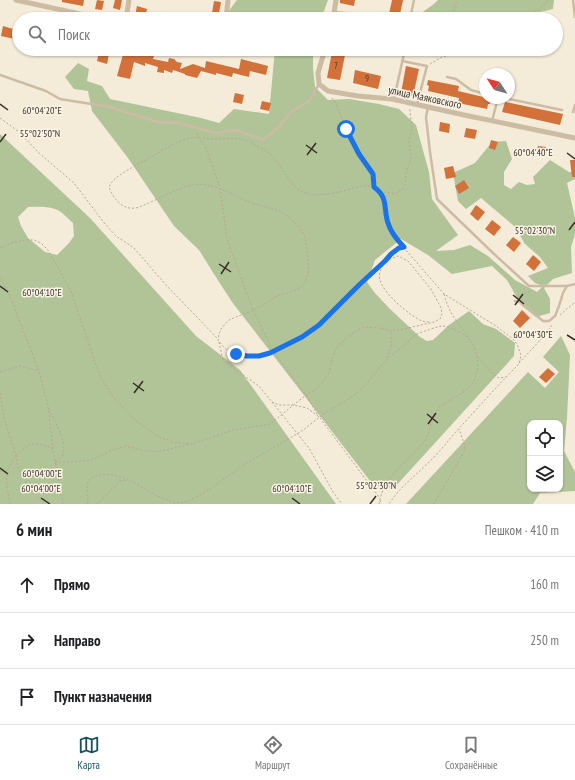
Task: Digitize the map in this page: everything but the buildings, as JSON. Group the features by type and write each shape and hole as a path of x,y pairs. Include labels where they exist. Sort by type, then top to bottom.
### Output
{"street":[{"path":"16,0 71,12"},
{"path":"127,12 129,0"},
{"path":"227,12 228,0"},
{"path":"334,12 336,0"},
{"path":"319,84 318,73 323,56"},
{"name":"улица Маяковского","path":"319,84 328,91 394,100 575,138"}],"lane":[{"path":"411,12 414,0"},
{"path":"573,0 575,17"},
{"path":"394,100 403,56"},
{"path":"402,61 427,66 417,105"},
{"path":"0,75 46,91 60,99 110,107 158,122 179,123 216,133 236,130 263,140 279,127 292,112 309,101 319,84"},
{"path":"447,76 456,79 471,90 479,92"},
{"path":"515,100 562,110"},
{"path":"492,121 496,104"},
{"path":"574,112 575,105"},
{"path":"428,107 426,117 437,199 487,248 529,286 567,286 575,284"},
{"path":"514,300 520,302 543,321 549,321 555,316 567,286"}],"path":[{"path":"453,12 457,0"},
{"path":"534,12 548,0"},
{"path":"427,66 446,56"},
{"path":"328,91 337,106 346,129 359,154 373,174 374,187"},
{"path":"342,504 333,492 309,448 259,386 223,361 218,340 219,334 229,320 262,306 280,295 294,291 306,281 308,275 308,262 305,237 296,224 283,214 249,202 220,188 200,184 188,186 171,192 135,208 125,207 114,198 109,187 111,182 122,174 179,142 192,137 246,140 260,147 274,158 290,182 304,193 314,195 367,186 394,194 402,190 405,184 406,172 411,158 409,142 412,127 410,112 411,104"},
{"path":"0,118 18,131 39,153 74,183 116,236 134,248 222,345 227,350 236,354 259,356 302,337 319,325 391,254 399,248 404,247"},
{"path":"196,129 199,138 205,146 220,188 226,239 253,310 273,351 306,395 319,417 380,498 381,504"},
{"path":"380,191 384,198 388,222 392,232 444,294 496,326 513,339 517,344 521,355 518,364"},
{"path":"0,248 15,242 27,240 34,240 41,243 51,255 71,292 99,374 113,397 136,421 159,437 174,442 192,444"},
{"path":"54,462 92,460 110,451 126,446 140,450 158,452 192,444 233,430 270,424 306,395 318,388 329,373 332,358 337,347 356,331 364,327 379,328 391,331 434,322 440,319 442,314 441,308 431,289 408,261 398,256 385,261 379,272 380,282 385,291 393,299 416,317 423,321 434,322"},
{"path":"0,276 9,294 40,371 48,406 52,449 63,504"},
{"path":"514,300 538,286"},
{"path":"444,294 452,315 461,326 478,357 493,374 499,378 506,377"},
{"path":"557,318 575,302"},
{"path":"389,504 405,483 429,463 458,429 544,336 552,324"},
{"path":"87,504 87,485 89,481 92,477 106,474 124,478 161,498 174,503 190,500 213,487 235,471 298,434 319,417 360,391 387,359 416,335 442,326 457,331 470,341"},
{"path":"387,359 391,346 391,331"},
{"path":"379,504 386,483 396,470 424,442 433,416 443,404 463,393 475,379 478,372 478,357"},
{"path":"0,372 20,366 40,371"},
{"path":"0,393 4,418 16,455 18,468 28,485 43,504"},
{"path":"272,402 279,405 307,408 319,417"},
{"path":"48,406 63,440 64,449 62,456 54,462"},
{"path":"433,504 464,452 465,446 458,429"},
{"path":"10,504 6,472 16,455 28,445 34,444 43,444 52,449"},
{"path":"0,471 6,472"},
{"path":"97,504 120,481 127,480"}],"green space":[{"path":"237,0 328,0 324,12 228,12"},
{"path":"438,0 554,0 553,9 541,12 423,12"},
{"path":"274,56 313,56 315,87 328,100 349,99 399,109 416,125 429,172 432,199 458,235 436,251 454,250 470,245 488,256 515,280 537,292 543,286 535,283 528,276 548,268 540,257 525,244 514,226 481,198 466,209 458,201 453,173 475,163 492,142 506,141 512,159 504,172 504,185 511,189 519,182 527,185 535,184 533,177 550,160 569,172 575,172 575,179 567,183 575,218 575,234 571,247 572,273 553,279 544,288 550,299 550,313 536,317 521,305 507,280 492,266 452,274 428,255 401,239 375,260 367,282 390,309 420,337 427,341 433,340 449,325 469,311 483,324 496,329 515,343 514,356 394,488 374,486 232,302 199,250 174,226 128,158 92,111 88,91 74,89 65,77 78,63 89,69 87,81 102,86 110,99 219,123 234,109 269,114"},
{"path":"0,134 90,218 196,336 240,370 336,504 0,504","holes":["28,207 48,207 58,210 73,223 74,236 57,255 45,252 28,238 18,217"]},
{"path":"561,336 570,355 564,451 575,472 575,491 563,492 563,420 527,420 527,492 558,492 540,493 533,504 406,504 528,372 545,388 559,372 543,357"}],"route":[{"path":"236,354 259,356 270,353 302,337 319,325 391,254 399,248 404,247 392,232 388,222 384,198 380,191 374,187 373,174 359,154 346,129"}]}
